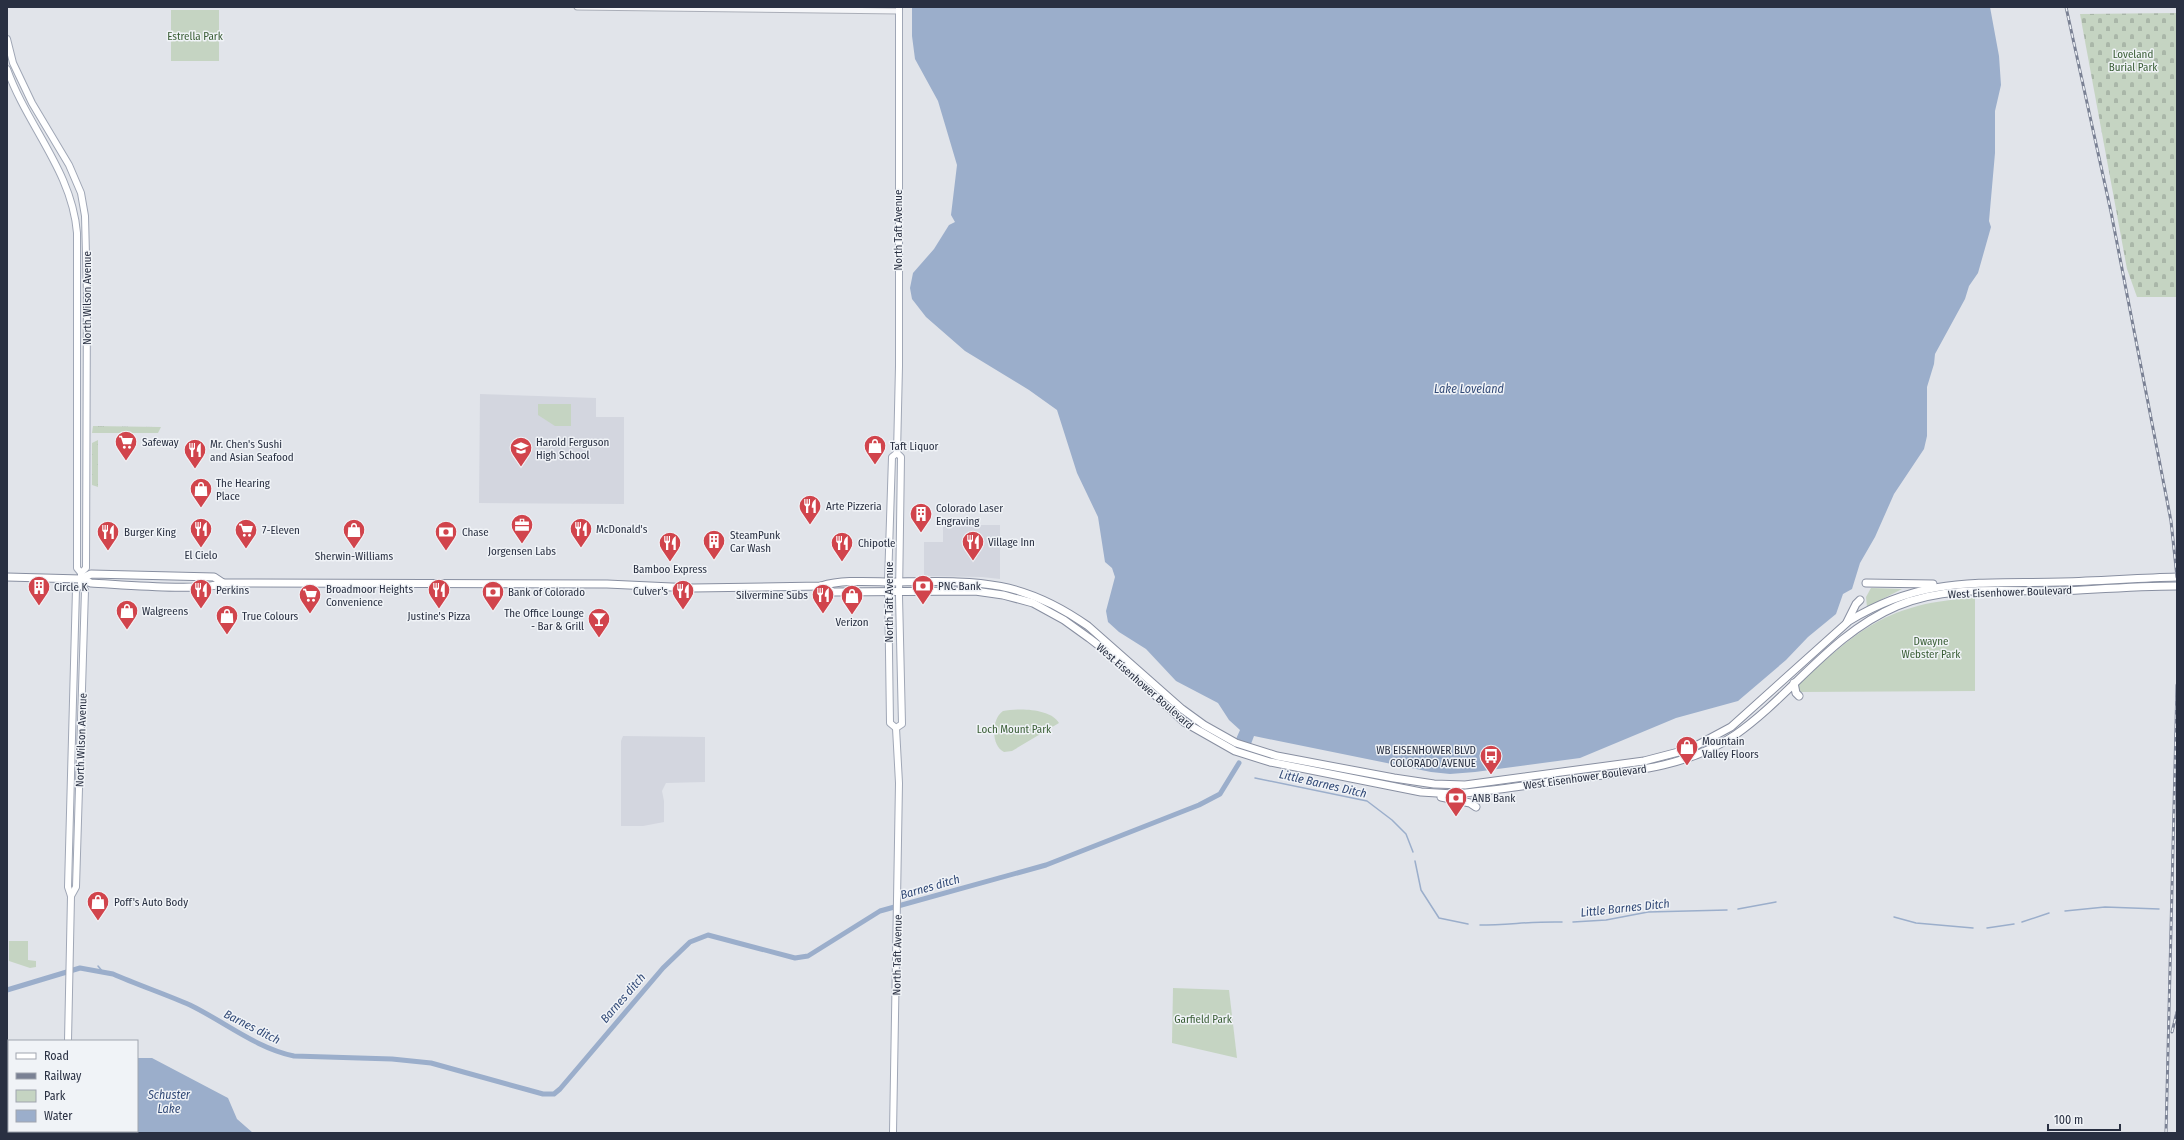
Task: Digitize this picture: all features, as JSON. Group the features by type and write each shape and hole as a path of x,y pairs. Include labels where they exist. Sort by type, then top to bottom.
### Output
{"highway":[{"name":"West Eisenhower Boulevard","path":"7,577 81,579 91,574 214,577 223,583 607,584 693,588 821,586 834,583 888,582 993,584 1024,591 1045,600 1088,626 1182,709 1204,725 1236,743 1277,756 1414,781 1465,785 1631,763 1680,752 1703,742 1731,726 1847,623 1889,600 1909,592 1945,585 2177,577"},
{"path":"1866,584 1945,585"},
{"name":"West Eisenhower Boulevard","path":"821,586 834,592 975,592 1003,595 1033,603 1064,620 1115,658 1184,722 1235,751 1270,762 1436,793 1483,792 1671,764 1714,747 1735,734 1850,633 1881,614 1915,599 1965,592 2062,591 2137,586 2177,586"},
{"path":"1847,623 1856,604 1860,600"},
{"path":"1794,683 1796,693 1799,696"},
{"path":"1671,764 1672,758 1677,756 1680,752"},
{"path":"1436,793 1440,797 1470,803 1476,807"}],"main road":[{"name":"North Taft Avenue","path":"896,728 902,724 900,591 901,457 897,453 899,366 899,9"},
{"name":"North Wilson Avenue","path":"7,39 13,63 32,103 69,165 81,193 85,216 87,287 86,568 76,589 68,887 71,896 68,1040"},
{"name":"North Wilson Avenue","path":"7,69 25,108 60,170 72,200 76,217 77,568 81,579"},
{"name":"North Taft Avenue","path":"893,1133 898,912 899,783 896,728 890,723 888,582 892,457 897,453"},
{"path":"77,456 81,465 82,490 86,492"}],"street":[{"path":"577,7 899,9"}],"shaded area":[{"path":"480,394 596,398 596,417 624,417 624,504 479,503"},
{"path":"943,525 1000,525 1000,579 982,577 924,576 924,542 943,542"},
{"path":"623,736 705,737 705,782 666,783 662,791 664,801 664,822 643,826 621,826 621,741"}],"green space":[{"name":"Estrella Park","path":"171,10 219,10 219,61 171,61"},
{"name":"Loveland Burial Park","path":"2177,13 2177,297 2137,297 2127,269 2080,14"},
{"path":"538,404 571,404 571,426 555,426 538,415"},
{"path":"93,426 161,427 158,433 92,433"},
{"path":"98,440 98,487 92,485 92,443"},
{"path":"1871,588 1902,589 1867,607 1866,597"},
{"name":"Dwayne Webster Park","path":"1975,598 1975,691 1799,692 1797,686 1818,666 1838,649 1876,622 1919,606 1945,601"},
{"name":"Loch Mount Park","path":"1033,710 1049,714 1059,723 1012,751 1004,752 997,744 994,732 996,720 1003,711"},
{"path":"9,941 28,941 28,960 36,961 36,967 30,968 9,961"},
{"name":"Garfield Park","path":"1173,988 1229,990 1237,1058 1172,1043"}],"water":[{"name":"Lake Loveland","path":"912,7 1990,7 1999,56 2001,85 1995,111 1995,153 1989,221 1991,227 1978,273 1969,286 1965,299 1935,354 1934,364 1927,387 1927,436 1924,449 1894,494 1875,537 1860,563 1852,589 1843,594 1836,614 1808,637 1786,660 1738,701 1676,718 1580,758 1450,774 1431,772 1254,736 1251,744 1236,739 1240,730 1229,720 1218,703 1176,681 1146,649 1119,632 1108,622 1106,611 1115,577 1112,568 1105,562 1098,517 1077,473 1057,410 1029,390 965,351 926,317 912,299 910,288 913,273 934,249 949,225 955,222 951,215 957,165 938,101 915,59 912,36"},
{"name":"Schuster Lake","path":"138,1058 152,1058 228,1098 237,1119 253,1133 128,1133 138,1132"}],"waterway":[{"name":"Barnes ditch","path":"7,990 80,968 113,974 190,1005 254,1041 294,1056 392,1059 431,1063 543,1094 554,1094 560,1089 663,968 690,942 708,935 795,958 808,956 880,911 1046,865 1199,805 1220,794 1239,763"},
{"name":"Little Barnes Ditch","path":"1255,778 1367,801 1392,820 1406,834 1413,852"},
{"name":"Little Barnes Ditch","path":"1415,861 1421,890 1439,918 1468,924"},
{"name":"Little Barnes Ditch","path":"1738,909 1776,902"},
{"name":"Little Barnes Ditch","path":"2065,911 2105,907 2159,909"},
{"name":"Little Barnes Ditch","path":"1573,922 1606,920 1648,912 1727,910"},
{"name":"Little Barnes Ditch","path":"2022,922 2049,913"},
{"name":"Little Barnes Ditch","path":"1894,917 1916,923 1973,928"},
{"name":"Little Barnes Ditch","path":"1480,925 1562,922"},
{"name":"Little Barnes Ditch","path":"1987,928 2014,924"},
{"name":"Barnes ditch","path":"98,966 103,972"}],"railway":[{"path":"2066,7 2111,212 2171,521 2177,577"},
{"path":"2166,1133 2177,685"},
{"path":"2172,1032 2177,1012"}],"place":[{"name":"Safeway","path":"126,462"},
{"name":"Taft Liquor","path":"875,466"},
{"name":"Harold Ferguson High School","path":"521,468"},
{"name":"Mr. Chen's Sushi and Asian Seafood","path":"195,470"},
{"name":"The Hearing Place","path":"201,508"},
{"name":"Arte Pizzeria","path":"810,526"},
{"name":"Colorado Laser Engraving","path":"921,534"},
{"name":"Jorgensen Labs","path":"522,544"},
{"name":"El Cielo","path":"201,548"},
{"name":"McDonald's","path":"581,548"},
{"name":"7-Eleven","path":"246,550"},
{"name":"Sherwin-Williams","path":"354,550"},
{"name":"Burger King","path":"108,552"},
{"name":"Chase","path":"446,552"},
{"name":"SteamPunk Car Wash","path":"714,560"},
{"name":"Bamboo Express","path":"670,562"},
{"name":"Chipotle","path":"842,562"},
{"name":"Village Inn","path":"973,562"},
{"name":"Circle K","path":"39,606"},
{"name":"PNC Bank","path":"923,606"},
{"name":"Perkins","path":"201,610"},
{"name":"Justine's Pizza","path":"439,610"},
{"name":"Culver's","path":"683,610"},
{"name":"Bank of Colorado","path":"493,612"},
{"name":"Broadmoor Heights Convenience","path":"310,614"},
{"name":"Silvermine Subs","path":"823,614"},
{"name":"Verizon","path":"852,616"},
{"name":"Walgreens","path":"127,630"},
{"name":"True Colours","path":"227,636"},
{"name":"The Office Lounge - Bar & Grill","path":"599,638"},
{"name":"Mountain Valley Floors","path":"1687,766"},
{"name":"WB EISENHOWER BLVD COLORADO AVENUE","path":"1491,776"},
{"name":"ANB Bank","path":"1456,818"},
{"name":"Poff's Auto Body","path":"98,922"}]}
